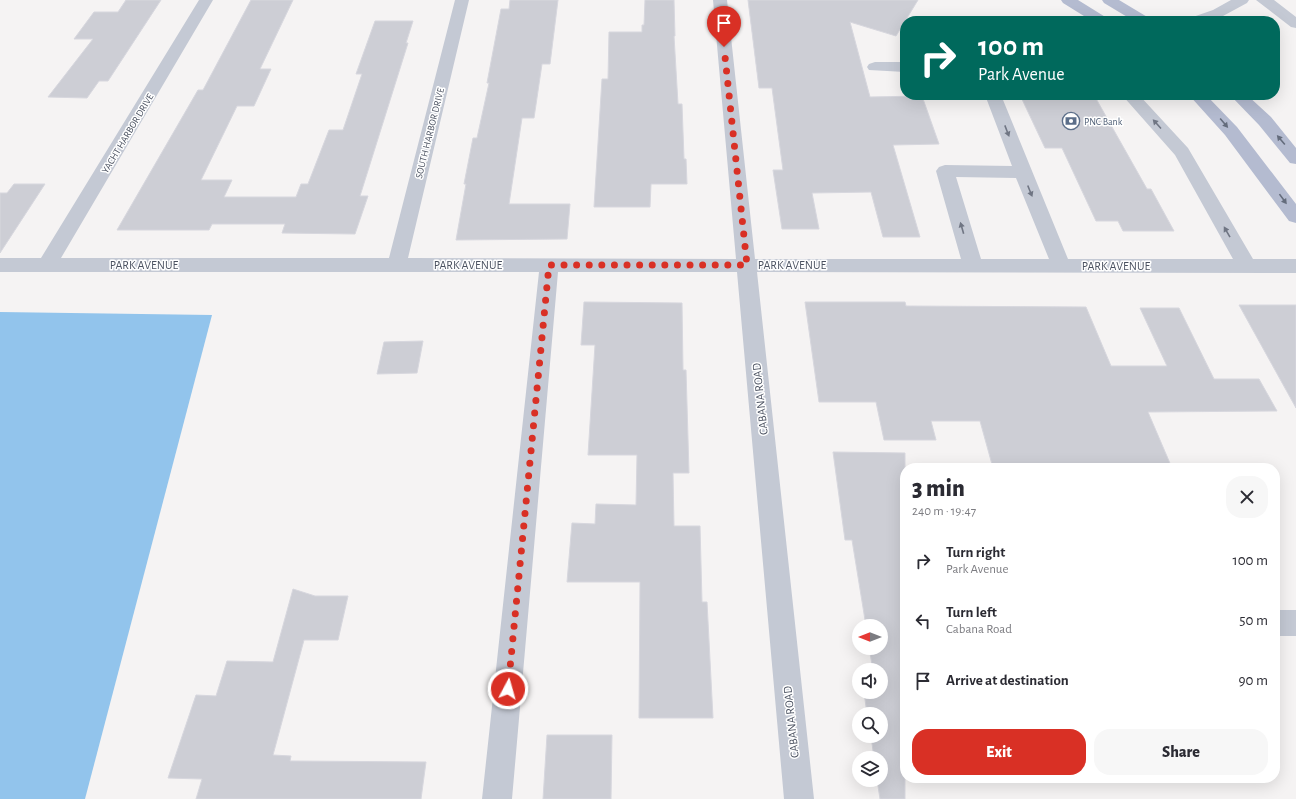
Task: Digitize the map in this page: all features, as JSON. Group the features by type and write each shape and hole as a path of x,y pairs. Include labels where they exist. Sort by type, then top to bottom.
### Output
{"main road":[{"path":"1068,0 1094,16"},
{"path":"1109,0 1136,16"},
{"path":"1085,10 1099,16"},
{"path":"1202,100 1231,132 1296,216"},
{"path":"1243,100 1268,125 1296,159"}],"street":[{"name":"YACHT HARBOR DRIVE","path":"48,265 206,0"},
{"name":"SOUTH HARBOR DRIVE","path":"397,265 462,0"},
{"name":"CABANA ROAD","path":"720,0 799,799"},
{"path":"1209,16 1242,0"},
{"path":"1266,1 1296,8"},
{"path":"1266,1 1296,24"},
{"path":"875,67 900,68"},
{"path":"995,100 1061,266"},
{"path":"1135,100 1182,152 1247,266"},
{"path":"973,266 945,171 1023,172"},
{"name":"PARK AVENUE","path":"0,265 1296,266"},
{"path":"497,799 549,265"},
{"path":"1280,623 1296,623"}],"water":[{"path":"0,312 212,315 85,799 0,799"}],"building":[{"path":"126,0 161,0 108,81 99,81 87,98 48,97 93,39 74,39 94,12 118,12"},
{"path":"251,0 293,0 260,69 271,69 254,106 237,106 201,180 232,180 224,197 296,197 301,184 308,184 329,130 343,130 362,74 356,74 375,21 413,21 406,43 408,43 360,196 368,196 355,234 282,233 285,224 212,224 209,230 117,230 198,90 203,90"},
{"path":"510,0 558,0 550,64 542,64 534,118 522,118 509,204 570,204 567,239 456,240 466,184 464,184 473,138 477,138 489,83 487,83 501,9 509,9"},
{"path":"645,0 674,0 674,36 678,104 682,104 684,159 686,159 687,184 651,184 650,207 594,207 602,79 608,79 609,32 642,32 642,25 644,25"},
{"path":"748,0 918,0 908,16 900,16 900,29 896,36 850,22 870,97 900,96 900,100 923,100 939,144 893,145 920,237 883,237 871,192 812,193 819,229 782,229 773,170 783,170 772,88 759,88"},
{"path":"1022,100 1097,100 1147,189 1151,189 1174,231 1123,231 1118,221 1096,221 1062,148 1045,148"},
{"path":"14,184 45,184 0,253 0,193 7,193"},
{"path":"584,302 682,303 683,370 686,370 689,473 673,473 674,526 700,526 702,602 707,602 713,718 639,718 640,582 567,582 572,523 595,524 596,504 636,505 637,455 588,455 595,345 581,345"},
{"path":"805,302 905,302 906,306 1086,307 1111,366 1167,366 1140,308 1179,308 1214,379 1259,379 1277,411 1148,412 1170,463 992,463 980,421 931,421 936,440 884,440 876,402 819,402"},
{"path":"1239,305 1296,305 1296,408"},
{"path":"423,341 417,373 377,374 384,342"},
{"path":"833,452 905,453 905,463 900,463 900,783 905,783 905,799 880,799 878,787 888,787 888,751 873,751 872,743 888,743 888,707 866,707 865,699 888,699 888,663 872,663 870,655 888,655 888,619 865,619 852,540 845,540"},
{"path":"293,589 315,596 348,596 338,640 304,640 273,755 291,756 290,761 426,762 421,799 196,799 202,779 168,778 196,695 216,696 227,661 273,662"},
{"path":"547,735 612,735 611,799 543,799"}],"place":[{"name":"PNC Bank","path":"1071,121"}],"route":[{"path":"508,689 549,265 747,265 724,47"}]}
